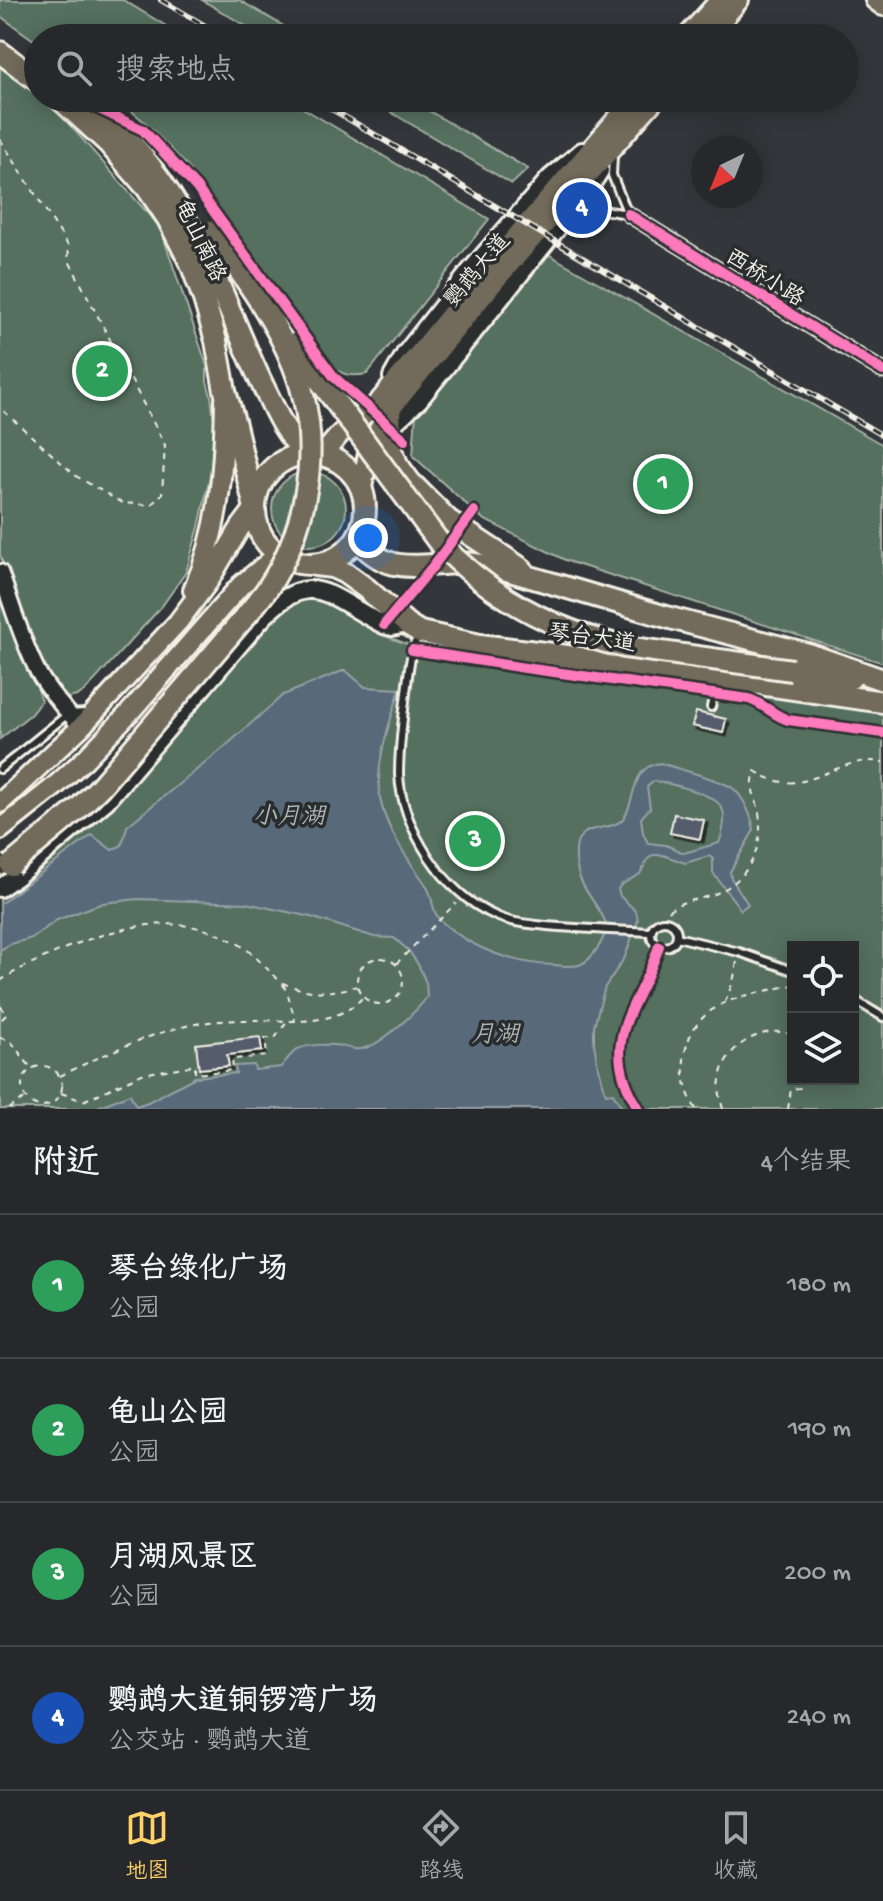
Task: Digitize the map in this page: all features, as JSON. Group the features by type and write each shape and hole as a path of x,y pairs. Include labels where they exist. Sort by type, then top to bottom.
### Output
{"highway":[{"path":"0,36 24,54"},
{"path":"0,52 24,70"},
{"name":"龟山南路","path":"74,112 135,173 168,219 192,266 216,341 257,524 263,539 288,560"},
{"name":"龟山南路","path":"99,112 123,134 162,180"},
{"path":"162,180 210,231 240,270 421,520 459,564 487,586 566,630 625,647 883,682"},
{"path":"162,180 209,266 283,426 291,437 316,454 335,459 346,467 362,488 366,513 359,537 340,556 315,565"},
{"path":"6,869 100,787 268,588 290,546 307,486 310,426 293,363 240,270"},
{"path":"386,413 397,464 429,503 474,539 542,582"},
{"path":"255,508 265,476 277,464 292,456 316,454"},
{"name":"琴台大道","path":"359,537 357,539 376,558 392,564 479,564 808,654 883,682"},
{"name":"琴台大道","path":"288,560 332,567 367,589 414,628 480,645 883,702"}],"main road":[{"path":"699,24 720,0"},
{"path":"719,24 739,0"},
{"path":"875,0 883,6"},
{"name":"鹦鹉大道","path":"614,140 628,112"},
{"name":"鹦鹉大道","path":"362,488 369,447 386,413 614,140 642,112"},
{"path":"386,413 419,400 587,191 614,140"},
{"path":"386,413 405,354 470,271 550,178 614,140"},
{"path":"178,622 201,572 211,540 224,447 225,391"},
{"name":"鹦鹉大道","path":"316,454 340,434 386,413"},
{"path":"0,803 75,720 95,712 178,622 208,582 255,508"},
{"path":"0,830 85,759 129,713 224,602 256,571 269,562 288,560"},
{"path":"0,888 106,801 280,601 296,592 325,592 384,625 414,628"}],"street":[{"name":"西桥小路","path":"628,214 883,371"},
{"path":"0,572 4,595 39,675 75,720"}],"lane":[{"path":"614,140 612,175 628,214"},
{"path":"565,218 590,208 628,214"},
{"path":"414,628 399,776 409,820 434,863 475,905 516,922 651,932"},
{"path":"711,707 717,678"},
{"path":"0,769 75,720"},
{"path":"662,921 674,925 676,929 677,937 668,947 659,946 653,941 651,932 662,921"},
{"path":"677,937 739,952 787,969"},
{"path":"859,1003 883,1017"}],"path":[{"path":"0,139 69,247 68,259 165,445 162,494 151,505 122,503 76,476 0,408"},
{"path":"662,921 676,905 725,889 750,864 760,836 759,814 752,787 755,771 775,782 789,784 860,761 883,762"},
{"path":"395,964 460,899"},
{"path":"0,981 36,960 108,932 163,925 206,930 230,939 254,954 282,983 295,1021"},
{"path":"725,1003 739,952"},
{"path":"381,958 395,964 402,983 394,998 378,1004 363,997 357,986 360,969 369,961 381,958"},
{"path":"282,983 327,993 357,986"},
{"path":"696,1109 686,1089 682,1071 686,1049 699,1023 711,1010 725,1003 787,987"},
{"path":"60,1076 127,1045 183,1027 217,1021 329,1018 354,1006 363,997"},
{"path":"0,1006 7,1014 0,1021"},
{"path":"61,1093 83,1101 148,1072 195,1065 195,1074 233,1070 232,1059 267,1056 265,1038 275,1038 287,1021"},
{"path":"723,1109 720,1079 725,1062 734,1050 768,1032 787,1033"},
{"path":"0,1038 10,1040 31,1069"},
{"path":"51,1067 60,1076 63,1083 56,1101 37,1106 26,1098 23,1079 31,1069 51,1067"},
{"path":"788,1109 791,1089 803,1085"},
{"path":"9,1109 26,1098"}],"green space":[{"path":"0,0 123,0 163,24 24,24 24,33 0,16"},
{"path":"202,0 239,0 280,24 242,24"},
{"path":"0,63 24,79 24,112 58,112 160,227 207,366 215,427 211,471 186,572 162,606 86,690 77,696 68,698 52,688 40,668 0,555"},
{"path":"133,112 309,112 489,219 367,374 347,375 323,356 187,166"},
{"path":"391,112 431,112 528,169 512,184"},
{"path":"548,254 883,445 883,663 567,561 483,519 413,456 416,412"},
{"path":"309,472 323,475 335,483 343,495 346,509 343,523 335,535 323,543 309,546 295,543 283,535 275,523 272,509 275,495 283,483 295,475"},
{"path":"310,598 331,605 377,633 407,644 883,712 883,1109 0,1109 0,893 272,616 299,599"},
{"path":"0,605 3,605 41,701 31,714 0,739"}],"water":[{"path":"345,670 365,687 400,689 384,742 380,769 380,797 389,825 427,886 436,914 442,922 480,947 524,962 576,966 589,959 597,949 607,926 580,879 576,846 587,831 615,824 625,816 644,770 660,763 720,782 738,793 754,830 730,872 748,904 741,910 713,873 713,859 709,856 685,863 663,855 653,855 640,874 618,889 620,896 636,911 638,920 625,957 605,987 594,1026 594,1043 606,1094 613,1093 623,1109 93,1109 130,1094 136,1106 195,1077 236,1073 235,1066 254,1065 255,1070 281,1067 302,1047 331,1045 365,1048 389,1034 427,997 426,983 419,966 409,951 394,938 374,937 311,917 246,903 138,899 103,903 57,920 32,938 0,950 0,904 92,835 112,850 122,845 127,826 283,695","holes":["654,781 704,794 720,805 724,819 719,843 684,853 666,845 648,843 641,818 650,808 647,787"]}],"building":[{"path":"696,712 726,719 723,733 692,726"},
{"path":"674,814 704,820 700,839 670,833"},
{"path":"260,1037 262,1051 227,1055 229,1066 199,1069 196,1044"}],"railway":[{"path":"161,0 202,24"},
{"path":"337,112 883,436"}],"cycle path":[{"path":"105,112 143,130 196,187 334,377 405,440"},
{"path":"628,214 883,371"},
{"path":"384,625 474,511"},
{"path":"412,650 749,699 788,720 883,733"},
{"path":"639,1109 626,1085 621,1044 625,1025 659,946"}],"place":[{"name":"鹦鹉大道铜锣湾广场","path":"582,208"},
{"name":"龟山公园","path":"102,371"},
{"name":"琴台绿化广场","path":"663,484"},
{"name":"月湖风景区","path":"475,841"}],"water label":[{"name":"小月湖","path":"289,815"},
{"name":"月湖","path":"495,1033"}]}
